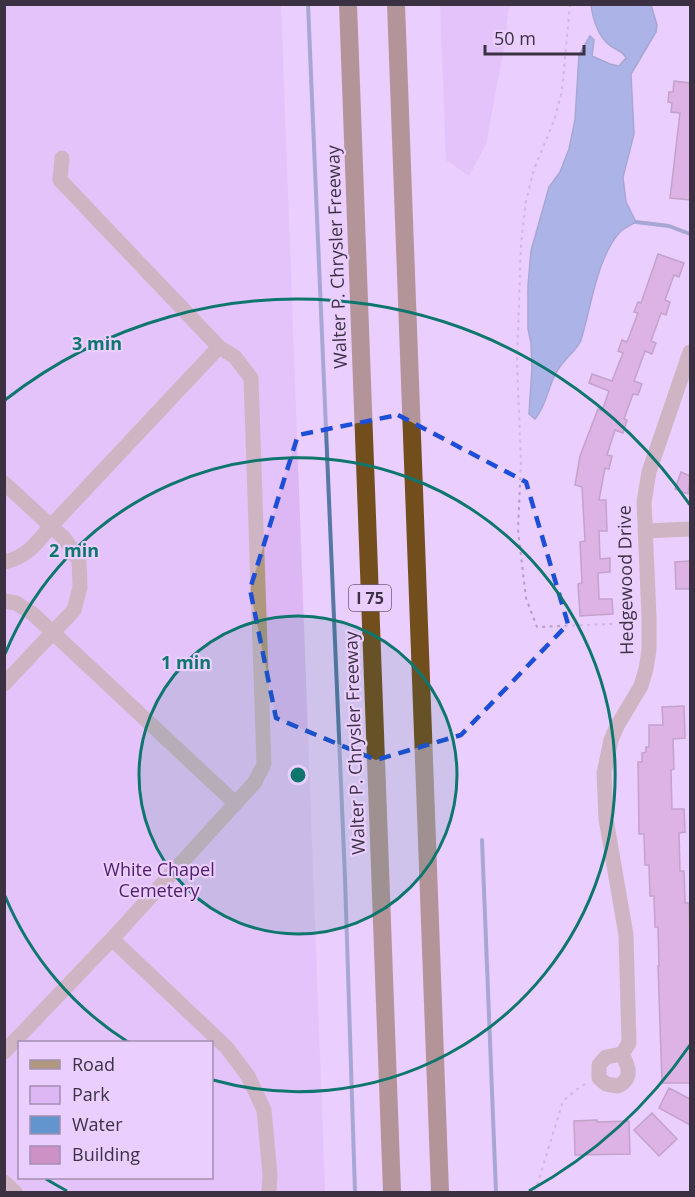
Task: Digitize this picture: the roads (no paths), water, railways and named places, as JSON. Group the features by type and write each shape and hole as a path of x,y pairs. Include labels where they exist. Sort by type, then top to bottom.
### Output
{"highway":[{"name":"Walter P. Chrysler Freeway","path":"348,4 392,1192"},
{"name":"I 75","path":"396,4 440,1192"}],"street":[{"path":"4,1052 112,939 255,782 264,764 251,378 236,357 219,347 60,180 62,158"},
{"path":"4,562 18,560 33,548 219,347"},
{"name":"Hedgewood Drive","path":"622,1054 629,1043 626,935 606,819 603,787 611,740 641,686 649,650 644,502 649,472 690,352"},
{"path":"4,483 65,539 79,561 80,587 74,610 4,684"},
{"path":"645,531 690,529"},
{"path":"4,601 16,603 25,608 54,632 236,803"},
{"path":"112,939 227,1048 248,1076 264,1110 270,1175 269,1192"},
{"name":"Hedgewood Drive","path":"622,1054 629,1070 628,1077 624,1083 613,1087 599,1078 598,1069 601,1061 611,1055 622,1054"},
{"path":"4,1182 15,1192"}],"water":[{"path":"591,5 651,5 657,25 656,32 631,74 634,134 623,177 626,202 636,222 620,232 612,243 600,269 581,340 558,369 542,409 535,419 529,414 532,368 528,329 528,286 531,251 549,187 560,172 569,149 575,120 579,55 590,36 594,40 592,56 619,66 626,58 601,36 594,21"}],"waterway":[{"path":"308,4 345,878 355,1192"},
{"path":"636,222 669,226 690,234"},
{"path":"482,840 496,1192"}],"park label":[{"name":"White Chapel Cemetery","path":"159,880"}]}
